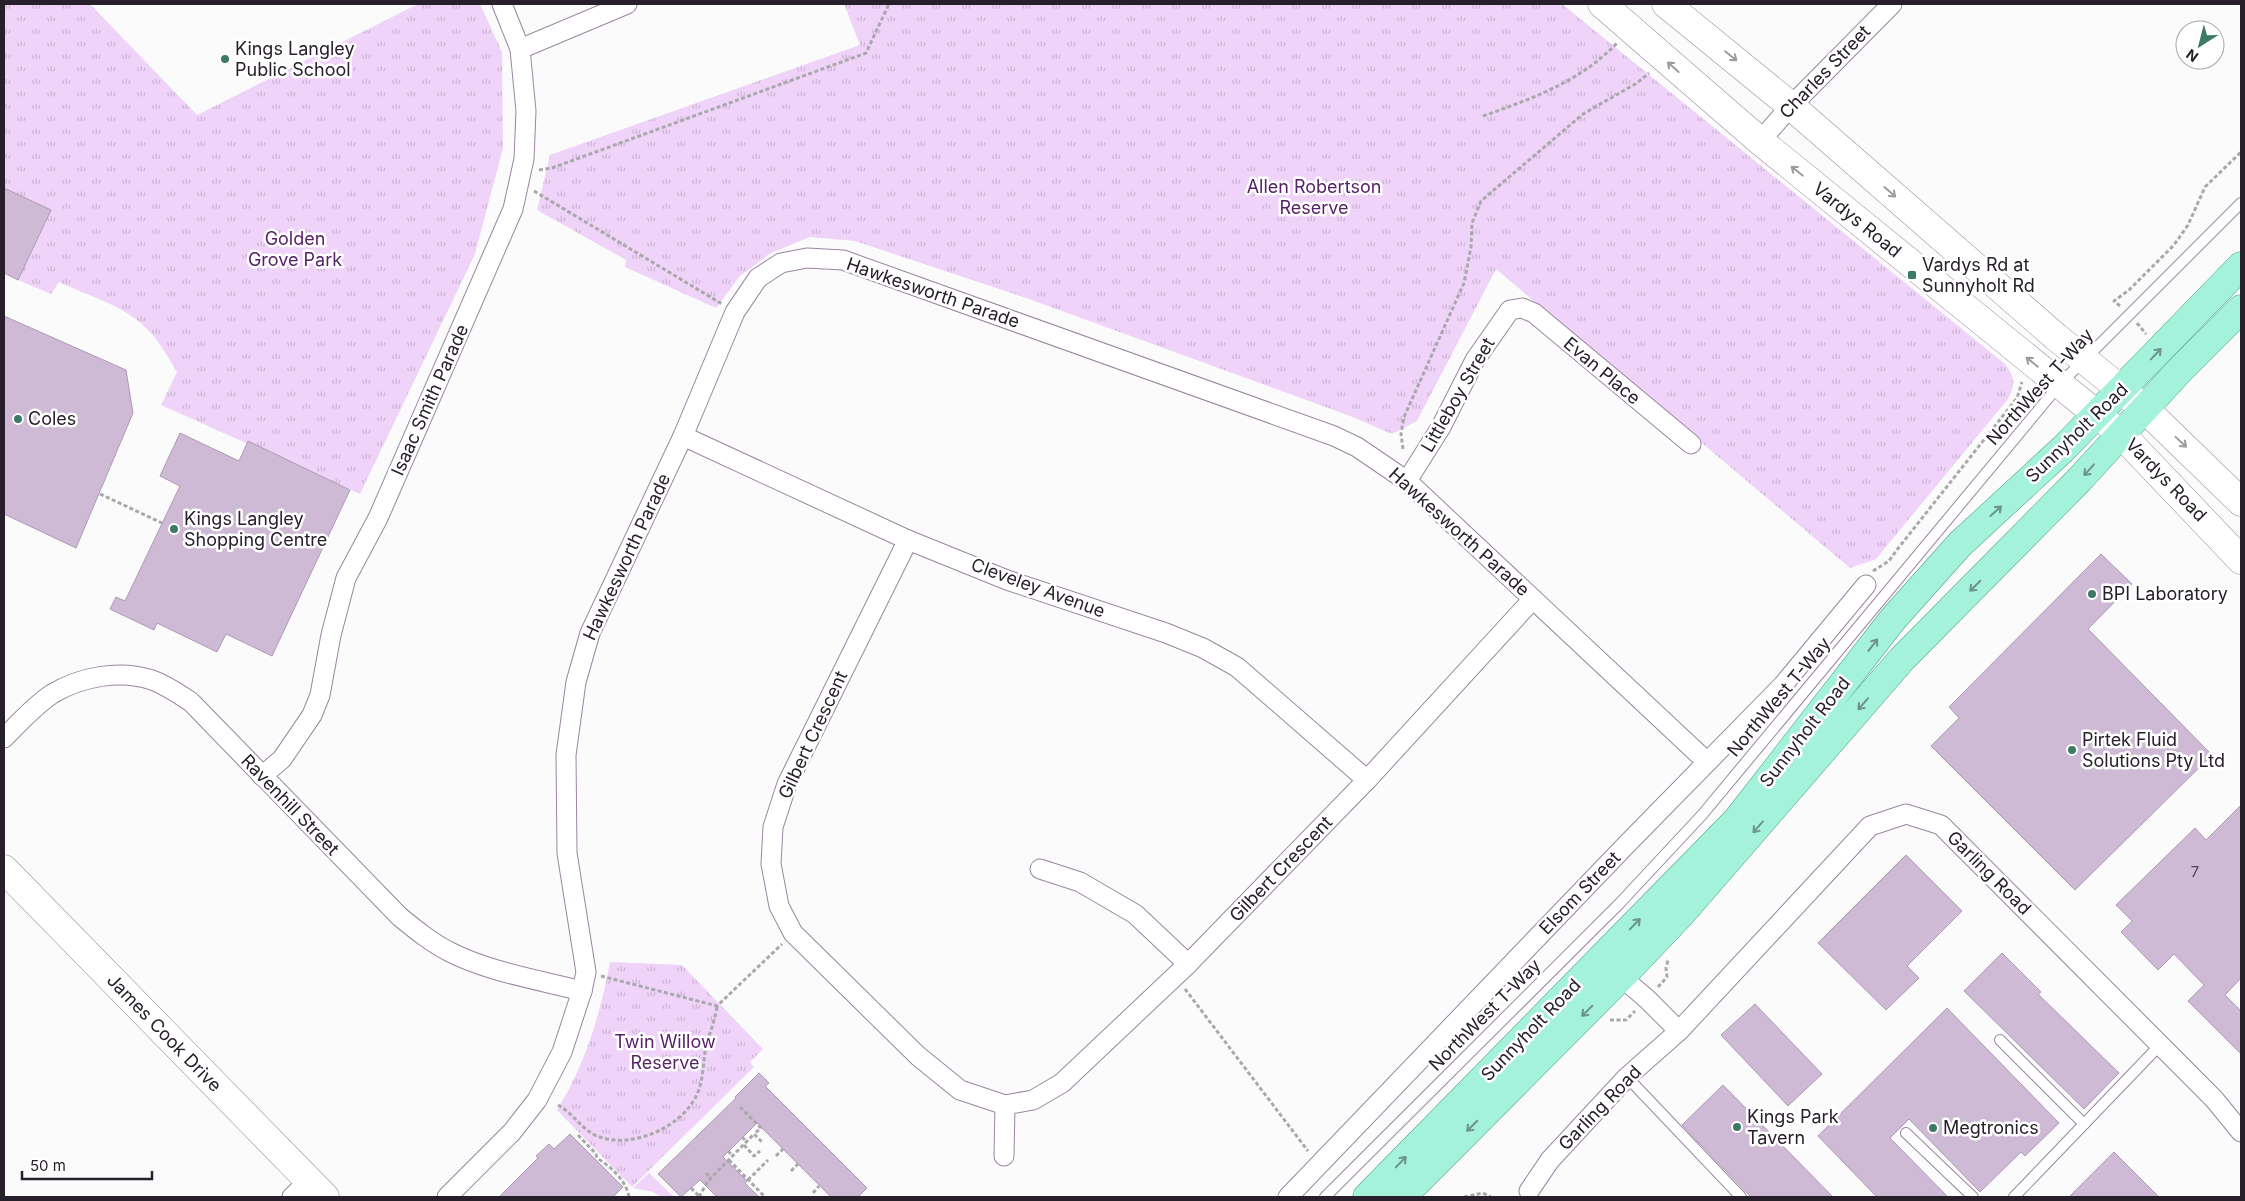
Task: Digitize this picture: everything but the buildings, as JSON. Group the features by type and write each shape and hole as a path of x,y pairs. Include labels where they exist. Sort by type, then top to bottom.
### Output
{"main road":[{"name":"Vardys Road","path":"1602,4 1760,141 2121,434 2241,560"},
{"name":"Vardys Road","path":"1666,4 1791,106 2084,359 2122,389 2241,502"},
{"name":"Sunnyholt Road","path":"1367,1197 1737,820 1893,619 1960,544 2063,449 2241,266"},
{"name":"Sunnyholt Road","path":"1402,1197 1621,977 1733,855 1902,659 2079,480 2180,370 2241,308"},
{"name":"James Cook Drive","path":"4,869 309,1192"}],"street":[{"name":"Isaac Smith Parade","path":"262,776 282,759 312,715 320,695 346,578 378,518 513,209 520,177 526,111 520,48 502,4"},
{"path":"520,48 627,4"},
{"name":"Charles Street","path":"1760,141 1791,106 1892,4"},
{"name":"Hawkesworth Parade","path":"447,1197 502,1143 537,1100 562,1052 582,991 586,972 567,853 566,755 576,682 590,633 683,436 735,312 758,278 781,263 807,258 843,260 1334,436 1357,447 1408,481 1707,762"},
{"name":"Evan Place","path":"1510,310 1522,308 1534,312 1691,444"},
{"name":"Littleboy Street","path":"1408,481 1441,427 1475,360 1510,310"},
{"name":"Cleveley Avenue","path":"683,436 908,540 1007,580 1166,633 1203,648 1237,667 1368,780"},
{"name":"Gilbert Crescent","path":"908,540 787,784 773,827 771,864 779,906 793,933 918,1056 960,1090 1005,1105 1033,1100 1062,1083 1182,970 1368,780 1533,599"},
{"name":"Elsom Street","path":"1288,1197 1801,665 1866,585"},
{"name":"Ravenhill Street","path":"4,738 50,695 66,686 105,676 151,680 191,702 400,917 429,940 452,953 486,966 582,991"},
{"name":"Garling Road","path":"1529,1194 1550,1160 1627,1077 1679,1031 1870,826 1906,814 1941,825 2214,1099 2241,1132"},
{"path":"1040,869 1080,882 1135,914 1182,970"},
{"path":"1601,959 1679,1031"},
{"path":"1004,1156 1005,1105"}],"lane":[{"name":"NorthWest T-Way","path":"1326,1197 1619,904 1702,815 2060,384 2241,203"},
{"path":"2000,1040 2084,1124"},
{"path":"2014,1197 2160,1045"},
{"path":"1627,1077 1741,1197"},
{"path":"1906,1133 1974,1197"}],"path":[{"path":"520,177 552,168 866,53 889,4"},
{"path":"1483,116 1540,95 1586,70 1615,46 1631,28"},
{"path":"1402,449 1400,434 1404,417 1464,282 1471,248 1472,223 1481,200 1583,114 1637,83 1652,70"},
{"path":"2119,306 2114,301 2129,290 2174,245 2188,225 2205,188 2241,152"},
{"path":"520,177 735,312"},
{"path":"1866,585 1871,573 1888,561 2017,398 2020,384 2024,380"},
{"path":"100,494 162,523"},
{"path":"558,1105 590,1132 610,1139 642,1136 666,1126 688,1107 698,1092 706,1046 716,1020 717,1006 793,933"},
{"path":"1182,970 1318,1166"},
{"path":"586,972 717,1006"},
{"path":"691,1188 699,1197 711,1178 761,1128 740,1107"},
{"path":"754,1134 763,1143"},
{"path":"578,1135 596,1154 597,1158 623,1181 629,1197"},
{"path":"742,1137 747,1142"},
{"path":"744,1146 754,1156 760,1151"},
{"path":"776,1156 783,1149"},
{"path":"728,1151 733,1156"},
{"path":"729,1160 765,1197"},
{"path":"748,1180 768,1160"},
{"path":"791,1171 798,1164"},
{"path":"706,1173 711,1178"},
{"path":"812,1193 820,1186"},
{"path":"1464,1197 1483,1193 1491,1197"}],"green space":[{"name":"Golden Grove Park","path":"4,4 90,4 197,115 418,4 480,4 502,52 503,148 475,254 360,494 161,405 177,372 159,343 136,319 104,301 59,282 51,294 18,280 50,210 4,188"},
{"name":"Allen Robertson Reserve","path":"844,4 1562,4 2005,364 2011,373 2012,389 2008,399 1876,559 1850,568 1496,269 1417,421 1392,434 1350,416 1029,299 855,241 810,237 771,253 740,276 716,308 625,267 626,260 537,210 550,155 860,45"},
{"name":"Twin Willow Reserve","path":"610,962 682,965 763,1049 750,1062 754,1067 632,1187 557,1110 576,1074 591,1038 602,1001"},
{"path":"649,1173 674,1197 662,1197 653,1192 633,1188"}],"place":[{"name":"Kings Langley Public School","path":"225,59"},
{"name":"Vardys Rd at Sunnyholt Rd","path":"1912,275"},
{"name":"Coles","path":"18,419"},
{"name":"Kings Langley Shopping Centre","path":"174,529"},
{"name":"BPI Laboratory","path":"2092,594"},
{"name":"Pirtek Fluid Solutions Pty Ltd","path":"2072,750"},
{"name":"Kings Park Tavern","path":"1737,1127"},
{"name":"Megtronics","path":"1933,1128"}]}
